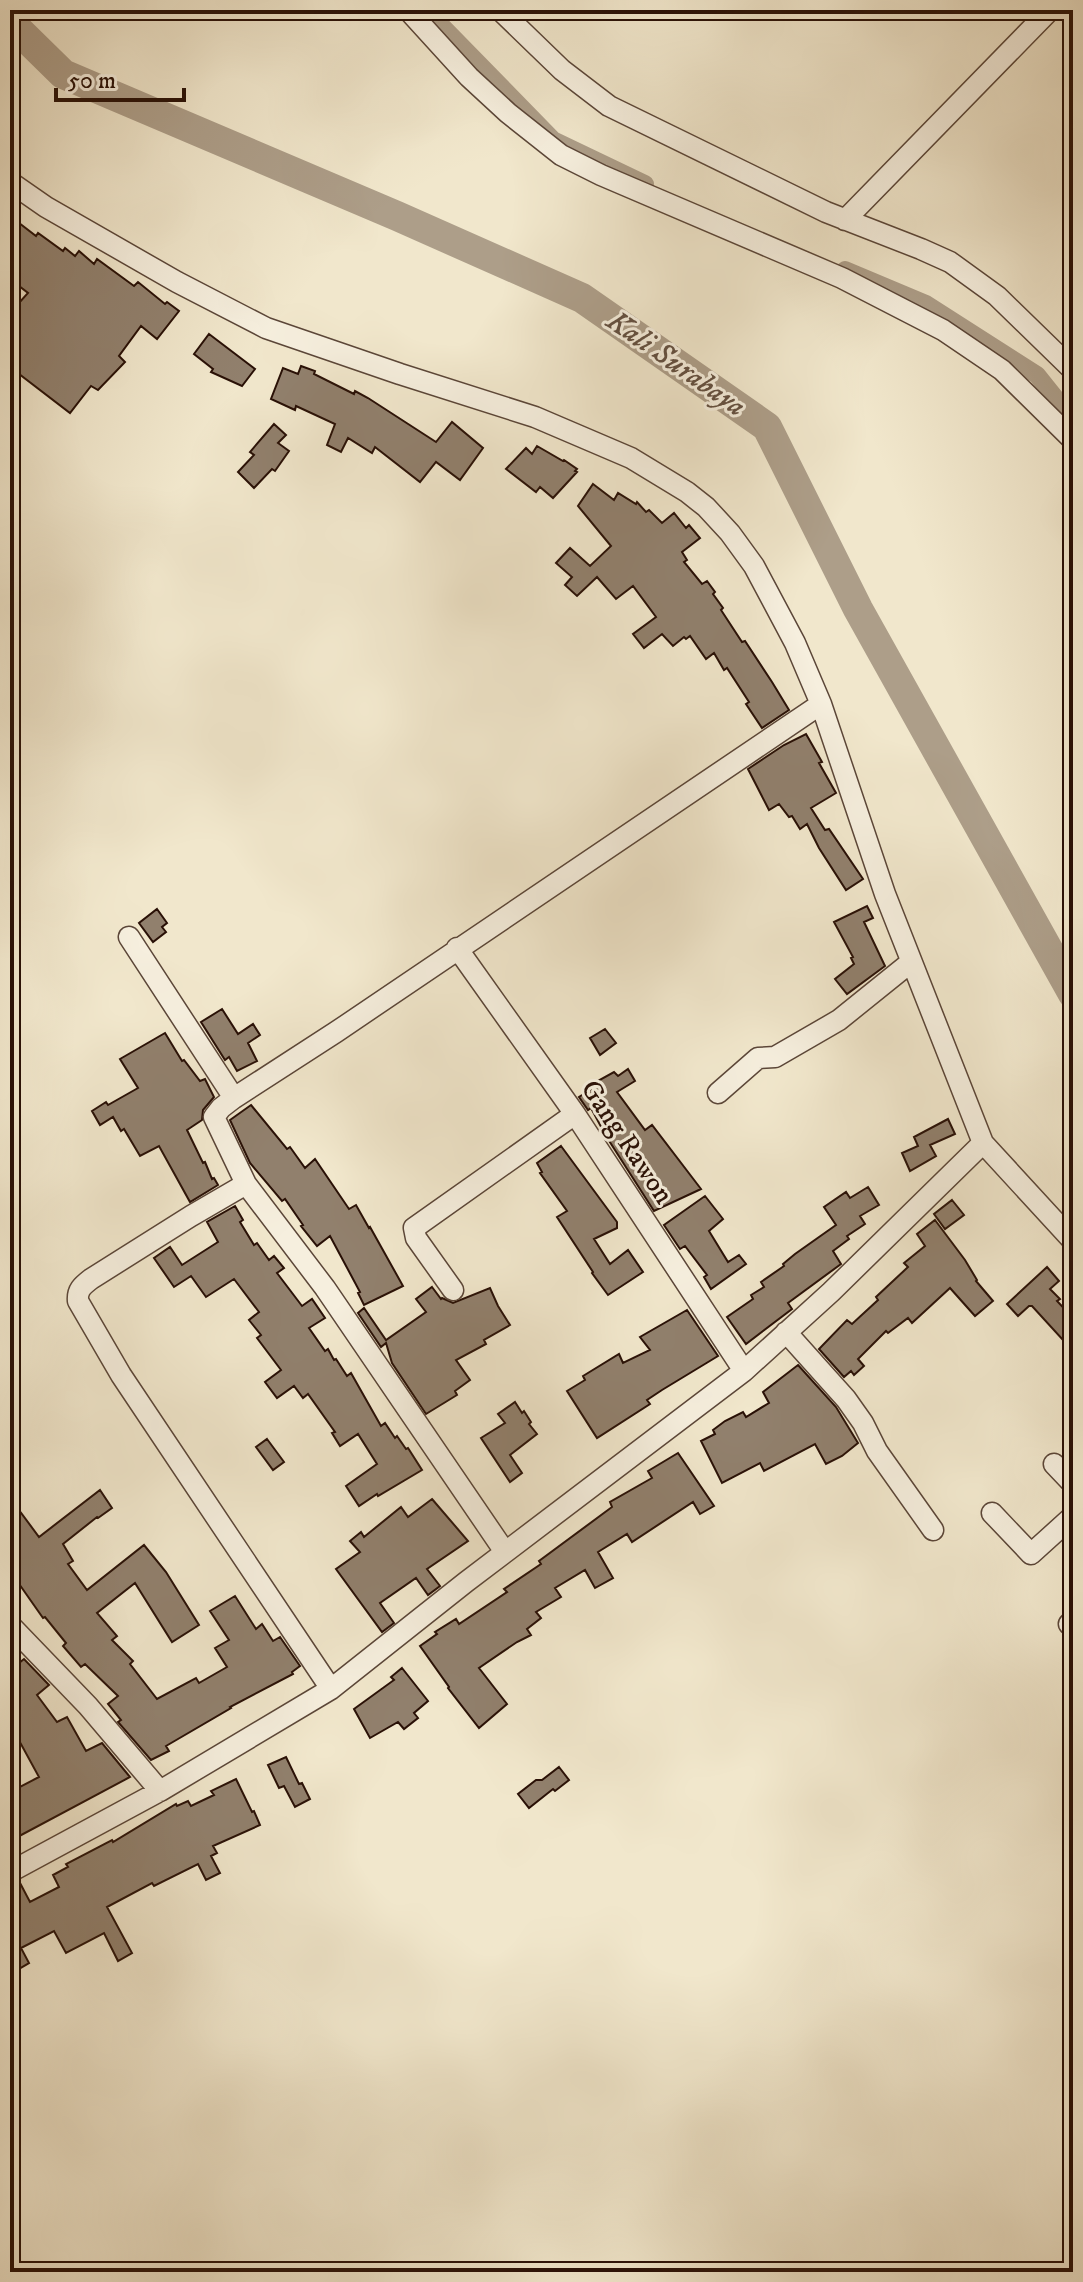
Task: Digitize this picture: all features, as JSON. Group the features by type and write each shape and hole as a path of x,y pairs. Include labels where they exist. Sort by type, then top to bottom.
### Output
{"street":[{"path":"408,10 469,77 561,155 842,278 943,330 1002,370 1073,440"},
{"path":"500,10 562,70 609,106 845,220 950,262 997,296 1073,370"},
{"path":"845,220 1050,10"},
{"path":"10,182 46,207 177,282 266,328 535,417 631,458 706,507 754,566 795,643 821,704 885,894 983,1143 1073,1241"},
{"path":"505,1552 325,1288 246,1184 214,1117 234,1098 821,704"},
{"path":"129,937 234,1098"},
{"name":"Gang Rawon","path":"457,948 575,1114 744,1371"},
{"path":"718,1093 758,1058 775,1057 839,1020 911,962"},
{"path":"453,1290 416,1238 414,1228 575,1114"},
{"path":"10,1872 160,1791 331,1689 744,1371 831,1292 983,1143"},
{"path":"246,1184 91,1279 77,1294 78,1301 121,1375 331,1689"},
{"path":"786,1332 846,1399 877,1451 933,1530"},
{"path":"1054,1464 1073,1484"},
{"path":"992,1513 1031,1554 1073,1516"},
{"path":"10,1625 88,1706 160,1791"}],"building":[{"path":"10,216 63,251 65,248 75,256 79,251 94,264 97,259 134,286 138,282 179,311 157,339 141,326 119,356 125,362 98,390 91,386 70,413 10,367 10,313 28,293 10,279"},
{"path":"209,334 255,369 242,386 211,372 213,369 194,354"},
{"path":"301,366 354,394 355,391 368,398 436,442 452,422 483,448 460,480 436,462 420,482 375,447 372,453 348,438 341,452 327,445 335,424 296,406 295,410 271,399 283,368 298,374"},
{"path":"274,424 286,435 278,443 289,451 275,471 272,469 254,488 238,472 254,455 250,452"},
{"path":"537,446 577,469 553,498 540,487 536,492 506,469 526,448 532,454"},
{"path":"593,484 614,500 618,493 637,502 662,523 674,513 686,528 689,525 700,538 682,552 687,560 684,562 702,584 707,581 715,592 713,594 723,608 721,610 742,642 745,641 789,710 762,728 727,668 724,670 714,653 706,659 690,636 673,646 662,634 644,648 633,634 656,617 633,586 616,599 597,577 577,596 565,585 572,577 556,563 570,548 590,566 611,546 578,506"},
{"path":"806,734 836,793 811,808 863,879 846,890 807,824 800,829 779,804 769,810 748,769"},
{"path":"867,906 873,918 864,922 885,966 847,994 835,979 854,964 853,957 834,922"},
{"path":"157,909 167,923 162,927 166,932 153,942 139,923"},
{"path":"222,1009 238,1034 253,1024 260,1035 248,1043 257,1061 237,1071 229,1057 225,1060 201,1022"},
{"path":"605,1029 616,1043 600,1055 590,1038"},
{"path":"165,1033 182,1061 200,1081 205,1079 214,1097 203,1110 202,1120 187,1130 218,1185 190,1202 159,1146 140,1156 113,1117 100,1125 92,1111 138,1088 120,1059"},
{"path":"628,1069 635,1081 617,1092 645,1130 652,1125 701,1189 654,1211 591,1108 588,1110 579,1097 596,1086 594,1083 614,1072 618,1076"},
{"path":"251,1105 305,1168 315,1159 349,1209 356,1205 403,1286 364,1305 330,1236 317,1246 285,1199 282,1201 250,1163 230,1120"},
{"path":"948,1119 955,1134 930,1145 936,1156 910,1171 902,1153 918,1146 914,1137"},
{"path":"561,1146 617,1222 617,1228 594,1239 610,1264 628,1250 643,1272 608,1295 557,1217 567,1211 540,1173 537,1163"},
{"path":"868,1187 879,1205 860,1216 865,1224 847,1236 849,1239 833,1251 841,1264 788,1303 792,1309 746,1344 727,1317 753,1299 751,1295 764,1287 761,1282 836,1225 824,1207 846,1192 850,1198"},
{"path":"705,1196 723,1219 709,1231 728,1262 739,1255 746,1264 711,1289 704,1277 707,1275 685,1246 680,1249 664,1225"},
{"path":"952,1200 964,1215 945,1229 934,1214"},
{"path":"235,1206 243,1220 240,1222 254,1245 257,1243 269,1260 274,1256 284,1268 277,1273 302,1306 312,1299 325,1318 309,1328 325,1351 328,1349 347,1376 351,1373 381,1426 385,1423 395,1438 397,1436 408,1448 422,1470 359,1506 346,1486 377,1464 358,1434 340,1446 332,1433 335,1432 308,1394 303,1398 294,1386 277,1398 265,1382 281,1370 257,1338 261,1335 249,1320 259,1312 234,1279 206,1297 191,1276 174,1287 154,1258 170,1247 182,1265 218,1242 207,1222"},
{"path":"935,1220 993,1301 975,1316 950,1288 912,1323 908,1318 888,1333 886,1331 858,1359 864,1366 854,1375 851,1371 844,1377 819,1349 847,1320 852,1324 908,1267 904,1263 925,1246 917,1234"},
{"path":"1047,1267 1059,1281 1050,1289 1073,1318 1073,1351 1032,1306 1018,1316 1007,1304"},
{"path":"432,1287 441,1299 453,1303 490,1288 510,1325 484,1340 486,1344 456,1360 470,1380 455,1391 457,1395 426,1414 392,1363 386,1343 381,1347 358,1313 364,1308 386,1340 426,1312 416,1299"},
{"path":"687,1310 718,1356 647,1400 650,1404 597,1438 567,1391 585,1380 583,1376 619,1354 623,1363 650,1350 640,1337"},
{"path":"798,1365 836,1407 858,1443 826,1464 815,1444 764,1471 760,1463 722,1483 701,1441 715,1434 713,1430 725,1421 743,1412 746,1417 769,1403 763,1392"},
{"path":"515,1402 537,1434 510,1455 522,1473 510,1482 481,1438 505,1423 498,1414"},
{"path":"267,1439 284,1462 273,1470 256,1447"},
{"path":"678,1453 714,1506 700,1514 693,1502 632,1542 627,1534 598,1552 613,1578 595,1588 585,1570 555,1588 561,1597 536,1612 541,1618 527,1629 531,1635 479,1668 507,1704 479,1728 420,1646 437,1634 435,1632 456,1619 459,1624 507,1592 504,1589 541,1564 539,1561 612,1507 610,1502 652,1478 648,1471"},
{"path":"100,1490 112,1508 63,1544 73,1561 68,1564 87,1590 144,1545 166,1572 199,1625 172,1642 135,1583 97,1613 117,1636 112,1640 133,1661 130,1664 157,1699 196,1678 199,1683 227,1667 215,1648 229,1640 210,1611 235,1596 256,1629 262,1624 273,1641 280,1637 300,1666 293,1674 166,1746 169,1751 151,1760 118,1722 121,1720 108,1704 118,1696 85,1664 81,1667 10,1571 10,1498 39,1537"},
{"path":"432,1499 468,1541 427,1569 440,1586 428,1595 416,1578 380,1603 394,1623 382,1632 336,1569 360,1552 350,1541 361,1532 364,1537 401,1507 408,1517"},
{"path":"10,1652 19,1663 24,1659 49,1685 37,1695 57,1722 67,1717 86,1751 102,1743 130,1777 10,1841 10,1792 39,1777 10,1724"},
{"path":"402,1668 428,1701 414,1713 418,1718 404,1729 398,1722 370,1738 354,1709 394,1680 391,1677"},
{"path":"286,1757 310,1799 295,1807 284,1786 279,1788 268,1765"},
{"path":"559,1767 569,1780 529,1808 518,1794"},
{"path":"236,1779 260,1825 213,1846 217,1853 211,1856 220,1873 206,1880 198,1864 154,1886 152,1883 107,1907 132,1953 118,1961 104,1933 66,1953 54,1931 21,1948 29,1963 17,1970 15,1966 10,1969 10,1889 20,1883 30,1902 59,1887 53,1875 68,1867 66,1864 113,1842 176,1804 188,1801 191,1806 214,1795 211,1791"}],"waterway":[{"path":"426,10 553,140 645,184"},
{"name":"Kali Surabaya","path":"10,22 63,74 582,298 767,427 858,609 1073,994"},
{"path":"845,270 926,304 1037,375 1073,420"}]}
